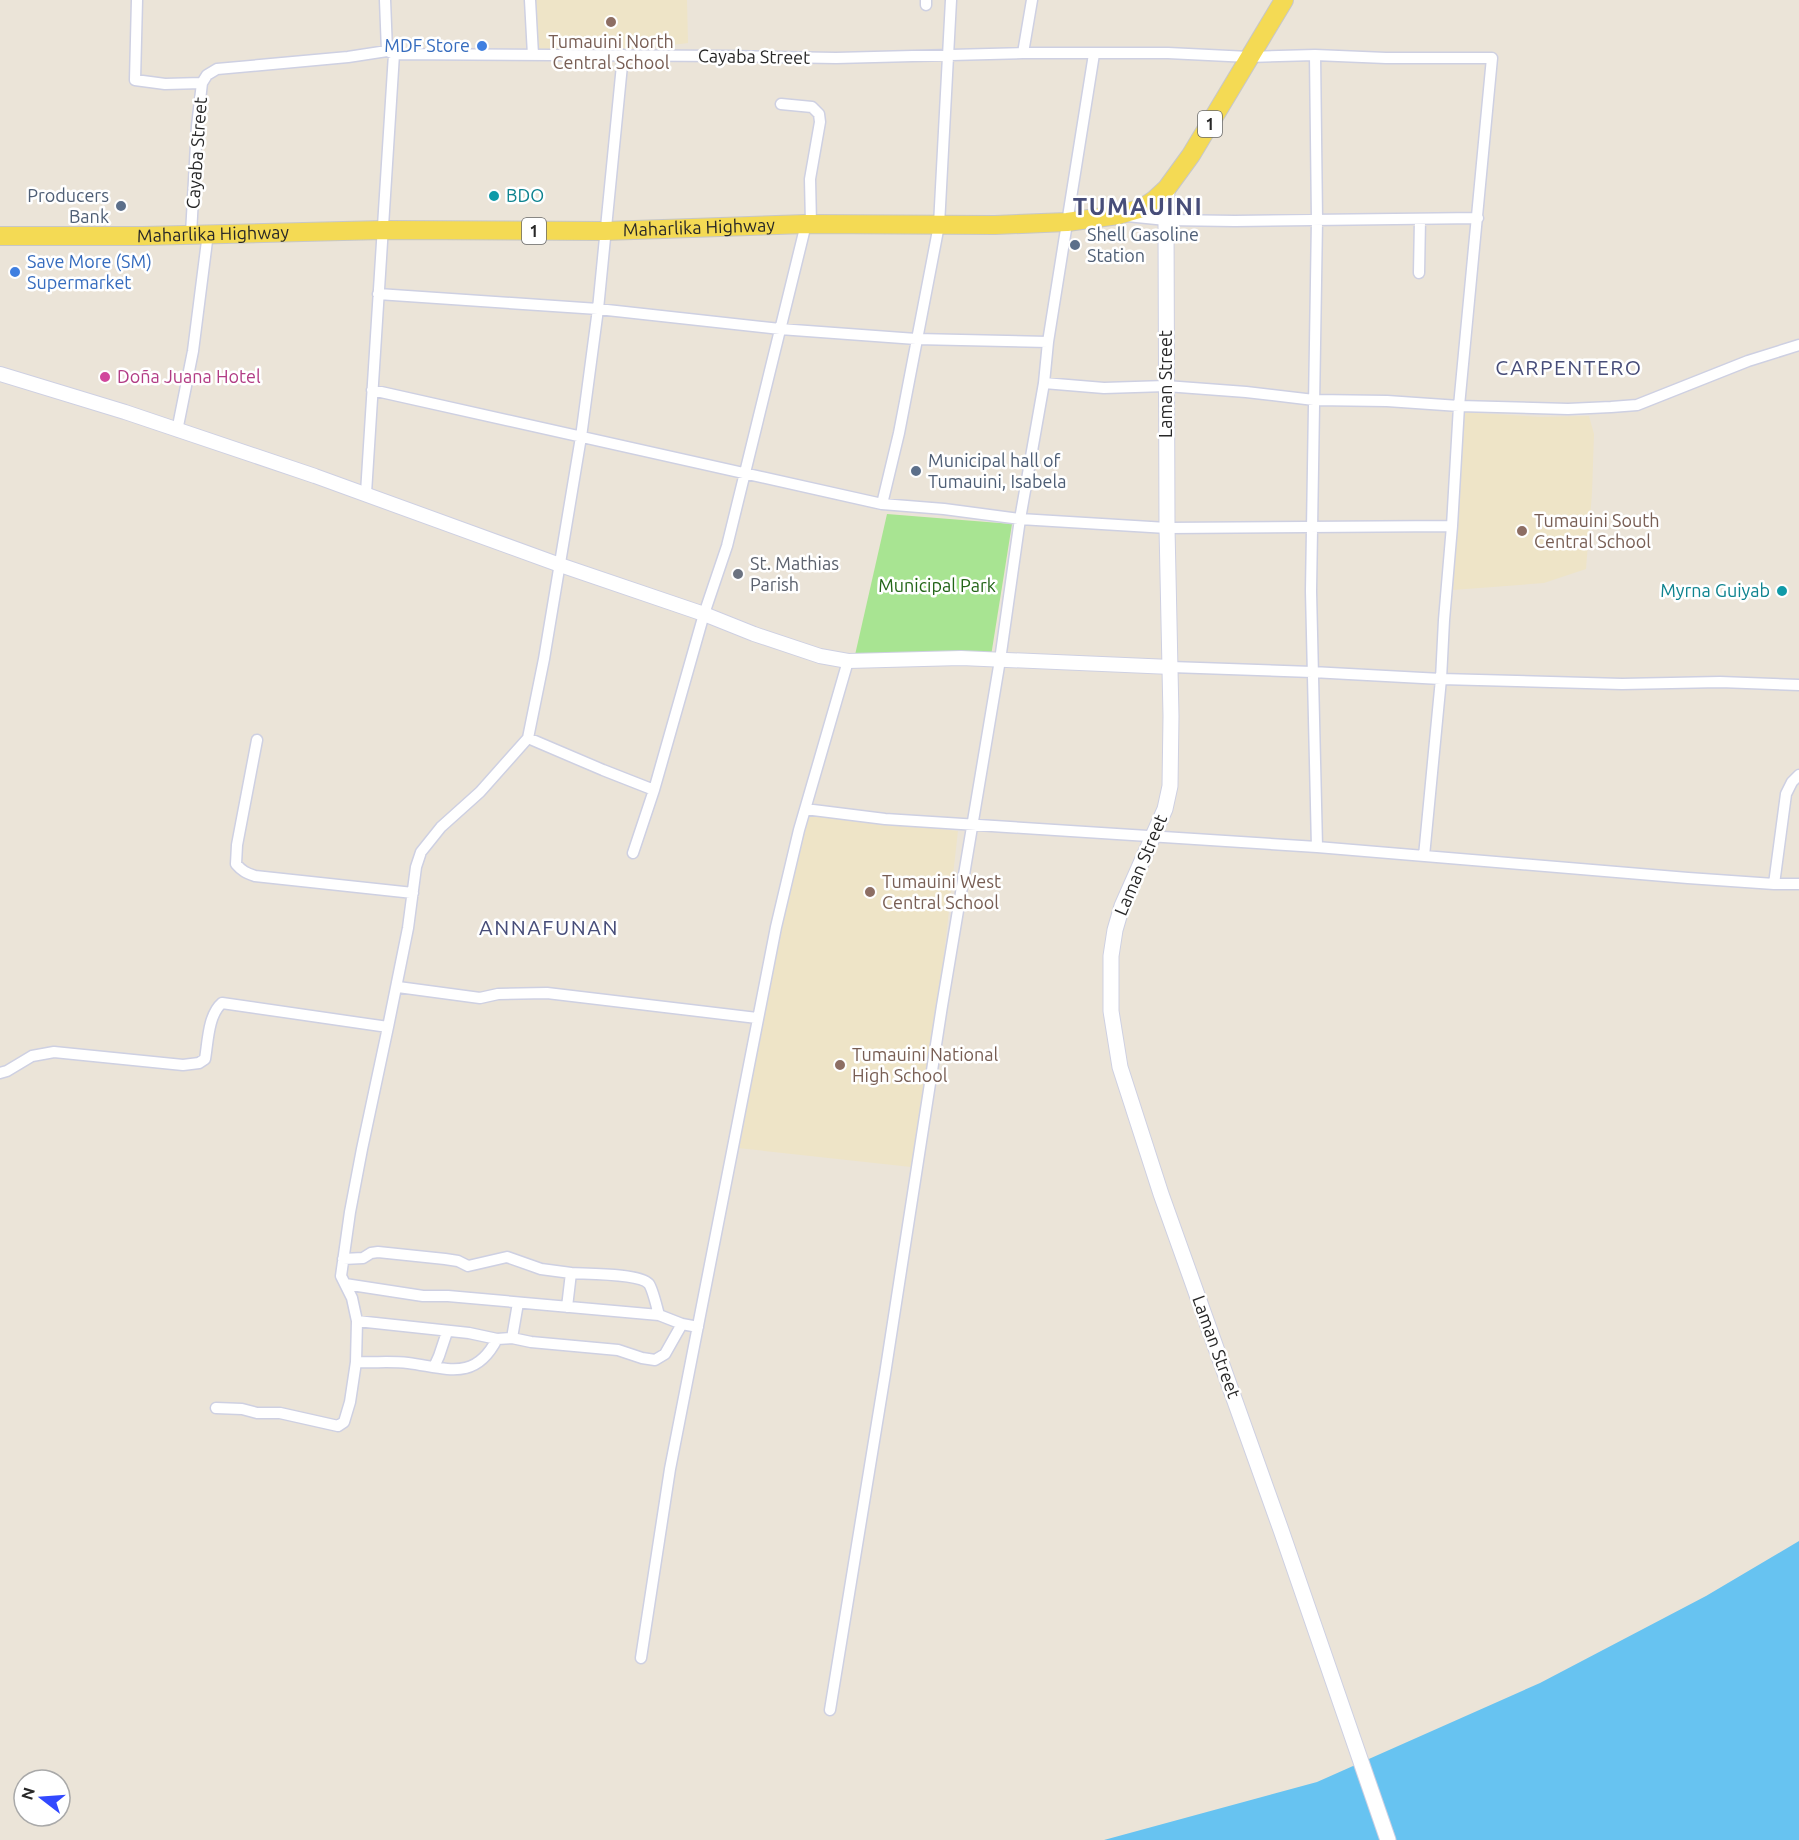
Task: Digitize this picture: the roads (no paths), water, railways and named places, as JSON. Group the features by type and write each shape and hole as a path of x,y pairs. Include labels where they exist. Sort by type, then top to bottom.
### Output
{"main road":[{"name":"Maharlika Highway","path":"0,236 134,236 383,230 605,231 808,224 995,225 1067,222 1118,215 1142,208 1167,188 1191,155 1280,3"},
{"name":"Laman Street","path":"1167,188 1166,386 1170,786 1165,809 1122,906 1114,939 1109,984 1111,1011 1126,1088 1161,1194 1281,1530 1388,1840"}],"street":[{"path":"137,0 135,80 165,84 202,82"},
{"path":"366,494 383,230 391,53 386,0"},
{"path":"530,0 533,55"},
{"path":"882,504 899,433 939,225 951,0"},
{"path":"1023,53 1032,0"},
{"name":"Cayaba Street","path":"177,431 193,351 200,233 197,126 202,82 207,75 217,69 391,53 836,58 948,54 1168,53 1249,57 1315,55 1492,58 1478,218"},
{"path":"830,1710 1000,660 1020,519 1044,383 1048,342 1094,54"},
{"path":"216,1408 256,1413 280,1413 338,1426 344,1422 347,1415 356,1362 357,1321 352,1299 341,1276 343,1259 365,1131 398,987 416,867 421,852 441,827 480,792 528,738 544,659 581,437 598,309 623,55"},
{"path":"1315,55 1317,220 1311,591 1317,847"},
{"path":"633,853 654,790 704,614 727,546 808,224 810,179 820,122 819,114 812,107 781,104"},
{"path":"1118,215 1166,220 1478,218 1459,406 1441,679 1424,855"},
{"path":"1419,273 1420,219"},
{"path":"378,294 598,309 780,329 916,339 1048,342"},
{"path":"1044,383 1104,388 1166,386 1314,400 1568,409 1637,405 1799,345"},
{"path":"0,374 125,412 366,494 560,565 704,614 801,651 848,661 961,658 1441,679 1622,684 1720,682 1799,685"},
{"path":"372,390 882,504 1020,519 1167,528 1452,526"},
{"path":"640,1658 670,1469 757,1018 788,874 848,661"},
{"path":"528,738 654,790"},
{"path":"257,740 237,845 236,864 245,873 413,893"},
{"path":"1774,884 1786,794 1792,782 1799,775"},
{"path":"805,809 885,819 1153,835 1774,884 1799,884"},
{"path":"398,987 480,998 498,994 547,993 757,1018"},
{"path":"0,1073 32,1056 54,1052 183,1065 200,1063 205,1059 216,1008 222,1003 388,1027"},
{"path":"343,1259 363,1258 378,1252 445,1258 468,1266 507,1257 541,1269 636,1278 647,1282 650,1286 659,1315"},
{"path":"567,1307 571,1273"},
{"path":"345,1284 423,1296 448,1296 659,1315 682,1324 698,1327"},
{"path":"512,1338 518,1303"},
{"path":"357,1321 497,1339 512,1338 531,1342 618,1350 655,1360 665,1353 682,1324"},
{"path":"434,1367 447,1332"},
{"path":"356,1362 385,1362 459,1370 481,1361 497,1339"}],"water":[{"path":"1799,1541 1799,1840 1104,1840 1317,1782 1540,1683 1706,1596"}],"place":[{"name":"Tumauini North Central School","path":"611,22"},
{"name":"MDF Store","path":"482,46"},
{"name":"BDO","path":"494,196"},
{"name":"Producers Bank","path":"121,206"},
{"name":"Shell Gasoline Station","path":"1075,245"},
{"name":"Save More (SM) Supermarket","path":"15,272"},
{"name":"Doña Juana Hotel","path":"105,377"},
{"name":"Municipal hall of Tumauini, Isabela","path":"916,471"},
{"name":"Tumauini South Central School","path":"1522,531"},
{"name":"St. Mathias Parish","path":"738,574"},
{"name":"Myrna Guiyab","path":"1782,591"},
{"name":"Tumauini West Central School","path":"870,892"},
{"name":"Tumauini National High School","path":"840,1065"}],"district":[{"name":"TUMAUINI","path":"1138,207"},
{"name":"CARPENTERO","path":"1569,368"},
{"name":"ANNAFUNAN","path":"549,928"}],"park label":[{"name":"Municipal Park","path":"937,586"}]}
